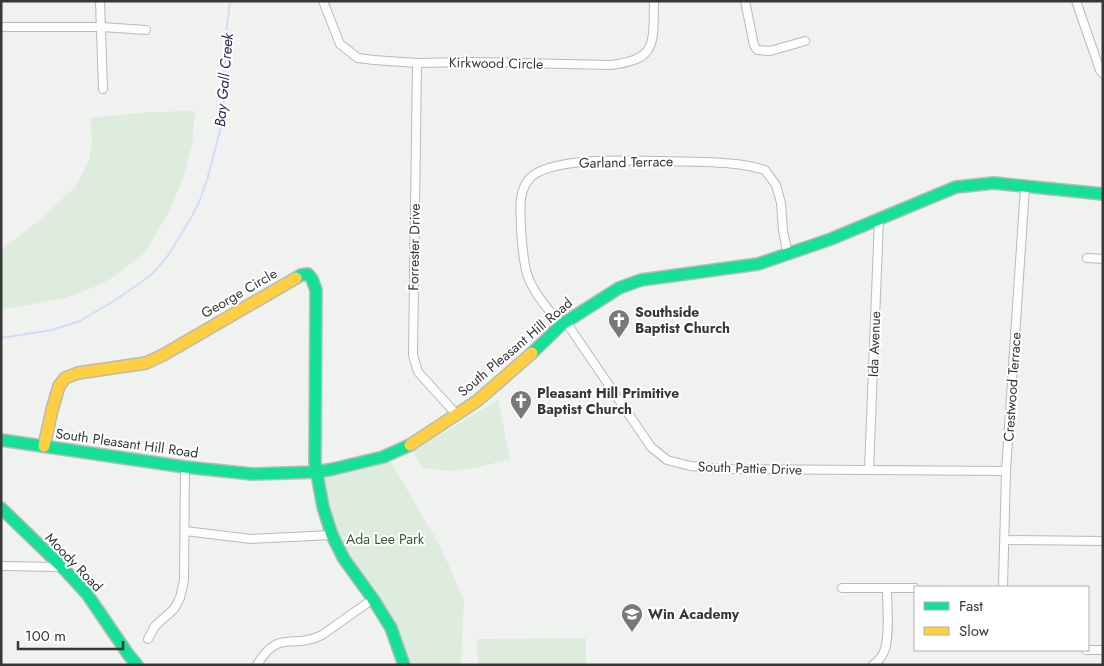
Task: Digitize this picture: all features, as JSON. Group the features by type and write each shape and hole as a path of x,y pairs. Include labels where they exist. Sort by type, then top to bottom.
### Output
{"street":[{"path":"100,1 103,89"},
{"name":"Kirkwood Circle","path":"323,1 340,44 358,58 417,63 470,62 610,65 633,61 645,54 651,45 654,32 654,1"},
{"path":"745,1 754,45 757,50 770,51 805,41"},
{"path":"1076,1 1103,74"},
{"path":"1,27 102,27 146,30"},
{"name":"Forrester Drive","path":"417,63 413,355 418,372 457,415"},
{"name":"Garland Terrace","path":"563,323 535,290 528,275 522,251 520,206 523,190 528,180 537,172 575,162 612,160 707,162 743,165 765,170 776,185 781,203 783,231 788,254"},
{"name":"South Pleasant Hill Road","path":"1,440 185,467 256,474 333,470 383,457 406,447 477,401 563,323 619,288 641,280 758,264 831,239 956,187 994,183 1103,194"},
{"name":"Crestwood Terrace","path":"1003,586 1006,470 1025,187"},
{"name":"Ida Avenue","path":"869,470 879,218"},
{"path":"1087,258 1103,258"},
{"name":"George Circle","path":"44,446 59,386 65,378 78,373 146,363 163,356 301,275 308,274 316,290 316,472"},
{"name":"South Pattie Drive","path":"563,323 650,448 667,460 690,466 723,469 1006,470"},
{"path":"148,639 155,626 174,609 180,598 184,580 185,467"},
{"path":"316,472 323,507 332,535 348,565 392,628 404,665"},
{"name":"Moody Road","path":"1,508 87,594 137,665"},
{"path":"184,532 252,539 332,535"},
{"path":"1005,540 1103,541"},
{"path":"1,566 61,567"},
{"path":"842,588 914,588"},
{"path":"873,665 886,647 886,588"},
{"path":"256,665 263,654 274,644 284,641 314,639 373,599"},
{"path":"1089,650 1103,650"}],"green space":[{"path":"195,111 192,145 182,181 167,215 146,251 114,277 92,288 65,298 5,309 1,308 1,250 42,218 76,186 89,160 92,141 90,118 150,112"},
{"path":"498,400 510,459 475,468 449,471 423,468 413,451"},
{"name":"Ada Lee Park","path":"388,457 440,546 464,600 461,665 405,665 393,628 345,558 318,474"},
{"path":"586,638 586,665 478,665 477,639"}],"waterway":[{"name":"Bay Gall Creek","path":"1,338 52,330 80,321 144,280 167,257 200,200 223,119 226,34 230,1"}],"traffic: fast":[{"path":"532,353 561,325 619,288 641,280 758,264 831,239 956,187 994,183 1103,194"},
{"path":"296,278 308,274 316,290 315,463 323,507 332,535 344,559 391,628 404,665"},
{"path":"1,440 185,467 252,474 316,472 333,469 383,457 410,445"},
{"path":"1,508 87,594 137,665"}],"traffic: slow":[{"path":"44,446 59,386 65,378 78,373 146,363 296,278"},
{"path":"410,445 477,401 532,353"}],"place":[{"name":"Southside Baptist Church","path":"619,339"},
{"name":"Pleasant Hill Primitive Baptist Church","path":"521,420"},
{"name":"Win Academy","path":"632,633"}]}
